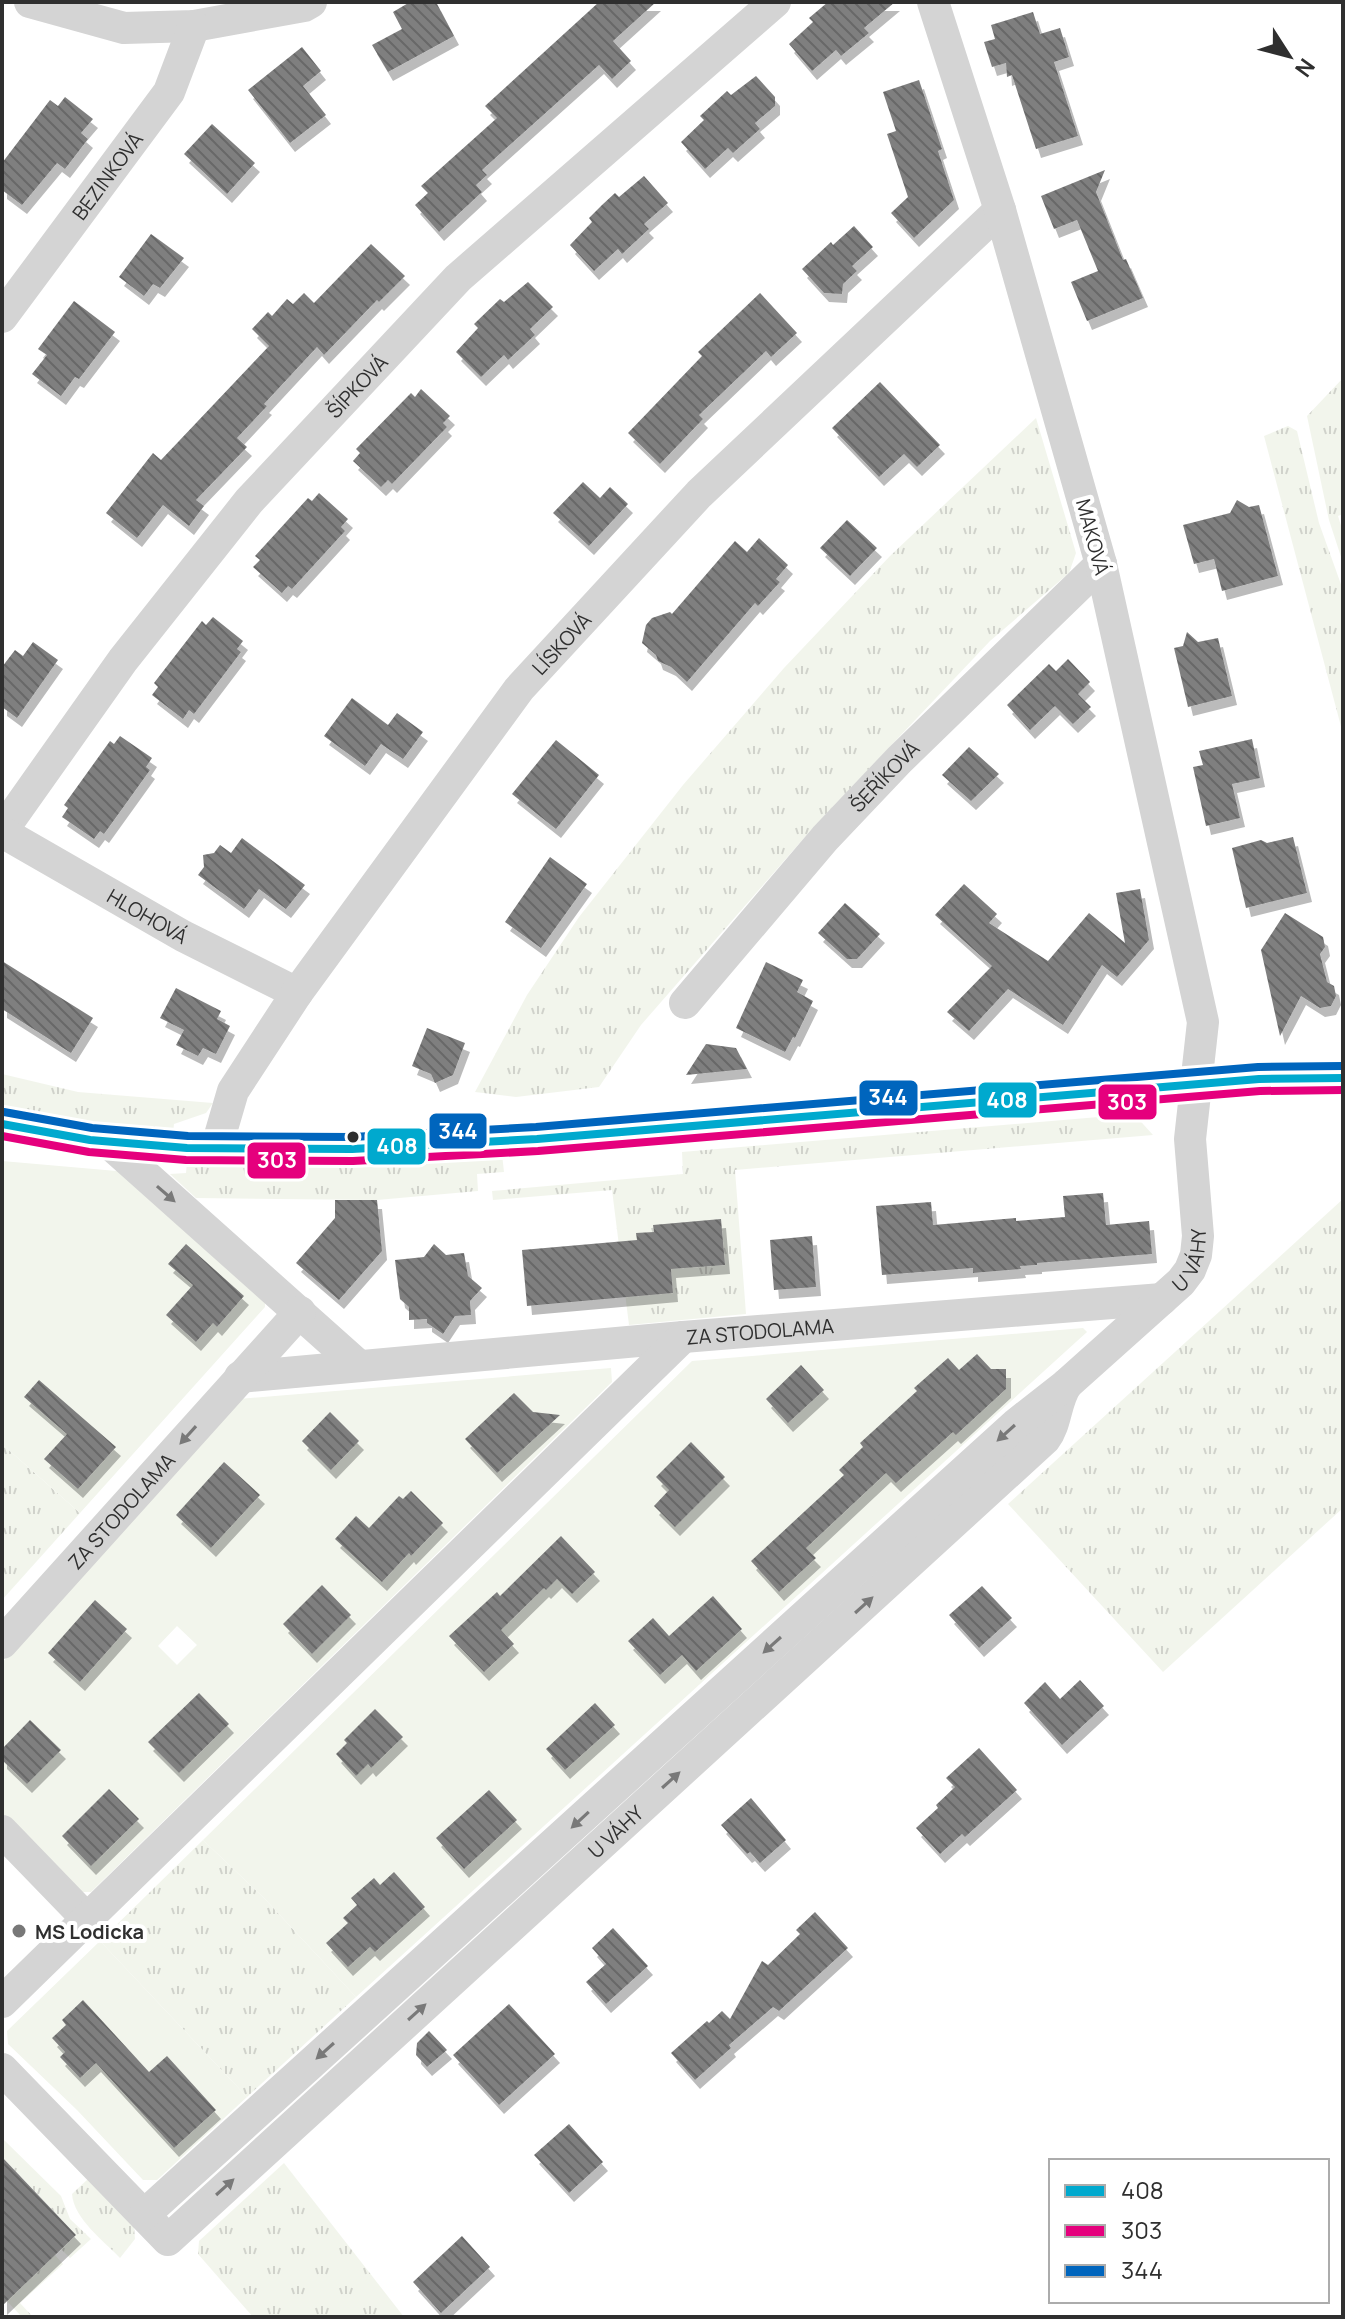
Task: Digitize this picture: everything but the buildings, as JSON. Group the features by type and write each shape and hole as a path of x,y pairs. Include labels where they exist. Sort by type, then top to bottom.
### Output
{"street":[{"path":"30,2 124,28 194,26 304,6 311,2"},
{"name":"ŠÍPKOVÁ","path":"2,831 123,660 259,490 458,278 775,2"},
{"name":"MAKOVÁ","path":"933,2 1000,210 1101,564 1203,1022 1198,1083"},
{"name":"BEZINKOVÁ","path":"2,317 169,92 194,26"},
{"name":"LÍSKOVÁ","path":"216,1149 233,1091 297,993 519,689 699,494 1000,210"},
{"name":"ŠEŘÍKOVÁ","path":"685,1003 825,838 899,760 1101,564"},
{"name":"HLOHOVÁ","path":"2,831 183,936 297,993"},
{"path":"2,1124 108,1142 216,1149 338,1150 501,1142 1198,1083 1343,1078"},
{"name":"U VÁHY","path":"144,2215 1016,1424 1067,1384 1181,1282 1196,1255 1198,1236 1190,1139 1198,1083"},
{"path":"108,1142 359,1366"},
{"name":"ZA STODOLAMA","path":"240,1377 683,1337 1162,1299"},
{"name":"ZA STODOLAMA","path":"2,1643 300,1312"},
{"path":"2,2002 683,1337"},
{"name":"U VÁHY","path":"2,2069 168,2240 1045,1439 1052,1428 1058,1399 1067,1384"},
{"path":"2,1831 88,1920"}],"green space":[{"path":"1343,378 1343,514 1338,516 1343,532 1343,563 1329,520 1307,416"},
{"path":"1036,418 1076,553 1069,573 990,641 811,830 641,1025 599,1087 516,1097 475,1092 527,995 579,917 683,785 784,668 890,556"},
{"path":"1288,426 1297,431 1319,523 1343,590 1343,734 1264,436"},
{"path":"2,1074 78,1092 213,1103 206,1113 174,1124 173,1133 106,1127 2,1109"},
{"path":"1134,1114 1153,1135 735,1170 746,1314 629,1325 612,1190 493,1200 492,1191 683,1174 682,1152"},
{"path":"502,1154 504,1172 477,1174 478,1191 377,1200 196,1198 170,1174 186,1173 187,1162"},
{"path":"2,1161 128,1172 265,1295 265,1307 80,1513 2,1444"},
{"path":"1343,1199 1343,1508 1163,1672 1008,1504"},
{"path":"1083,1328 1087,1332 356,1997 265,1899 203,1840 692,1361"},
{"path":"611,1368 612,1382 91,1892 78,1892 2,1815 2,1663 238,1399","holes":["177,1626 197,1645 177,1665 158,1646"]},
{"path":"2,1444 80,1513 2,1600"},
{"path":"203,1840 265,1899 356,1997 247,2097 100,1941"},
{"path":"100,1941 247,2097 157,2180 143,2180 77,2110 8,2044 7,2031"},
{"path":"2,2138 61,2196 70,2219 91,2239 70,2258 61,2249 76,2235 2,2157"},
{"path":"284,2163 404,2317 253,2317 198,2254 199,2241"},
{"path":"89,2178 134,2227 135,2239 120,2258 90,2229 74,2203 72,2194"},
{"path":"55,2255 63,2264 20,2303 33,2317 22,2317 2,2296 2,2285 12,2296"}],"transit line":[{"name":"344","path":"4,1112 92,1128 188,1136 352,1137 536,1127 1258,1067 1343,1066"},
{"name":"408","path":"2,1124 90,1140 187,1148 352,1149 537,1139 1259,1079 1343,1078"},
{"name":"303","path":"2,1136 89,1152 186,1160 353,1161 538,1151 1260,1091 1343,1090"}],"place":[{"name":"MS Lodicka","path":"19,1931"}]}
